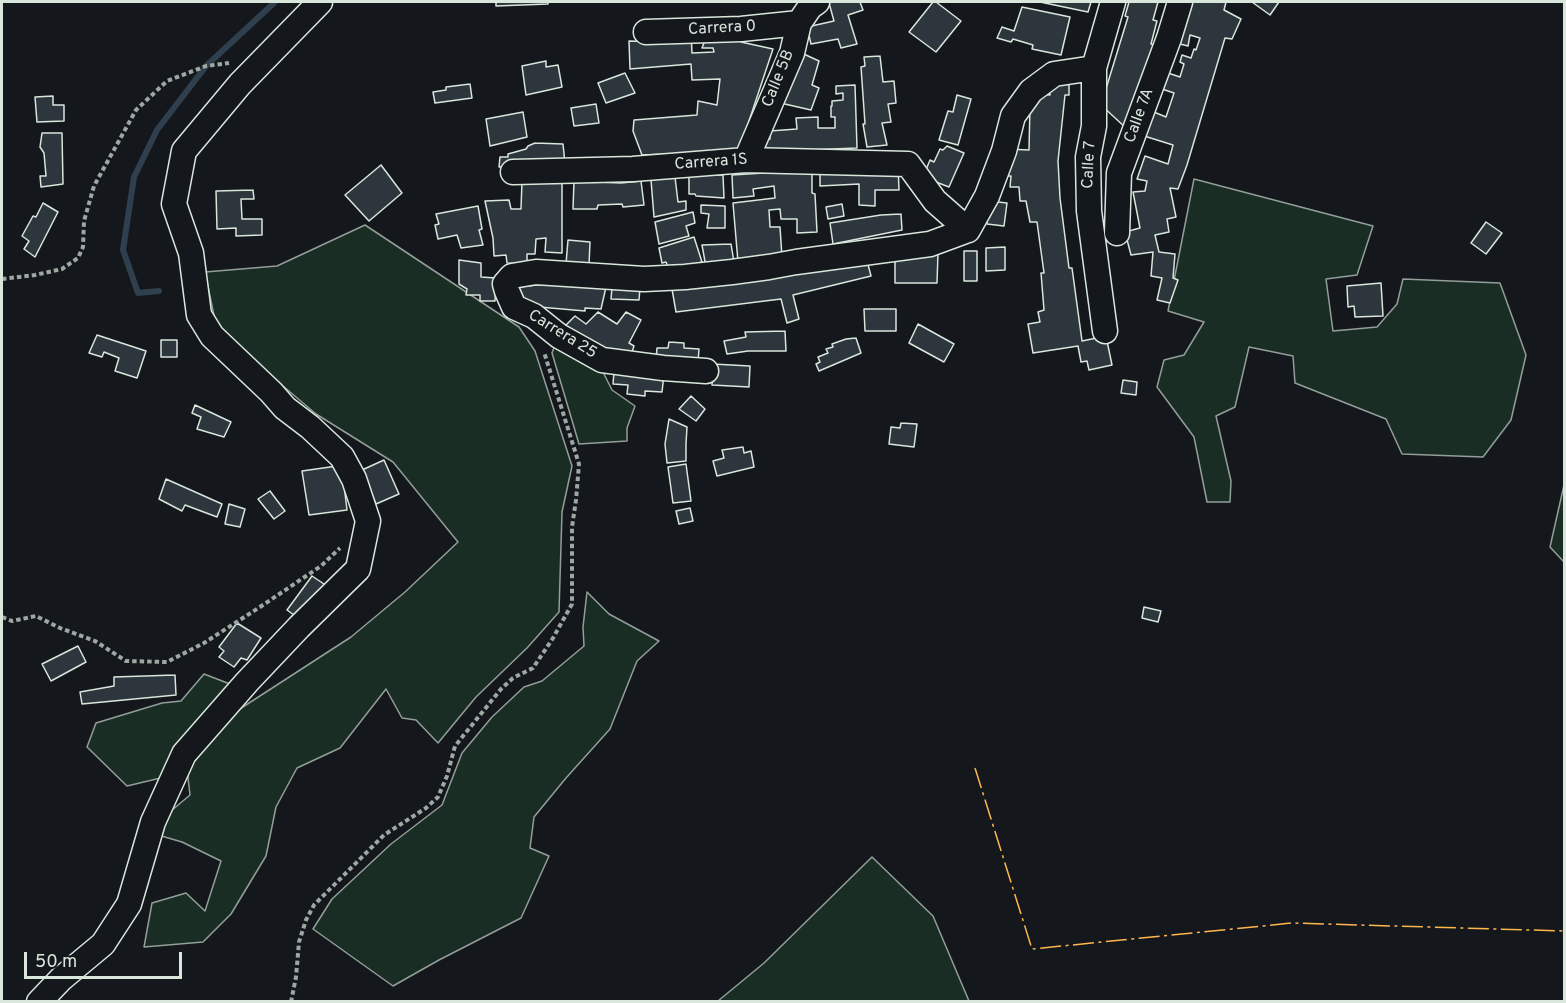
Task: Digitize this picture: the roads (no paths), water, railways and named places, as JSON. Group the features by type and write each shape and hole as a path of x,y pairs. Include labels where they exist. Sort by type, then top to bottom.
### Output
{"street":[{"path":"39,1002 61,979 103,944 129,904 153,822 184,754 261,666 358,569 368,521 354,479 342,457 310,427 285,408 212,336 199,315 191,253 174,204 184,151 240,84 320,2"},
{"name":"Calle 5B","path":"746,160 792,52 799,23 810,7 817,2"},
{"name":"Calle 7","path":"1105,331 1089,212 1088,157 1094,126 1094,68 1113,2"},
{"name":"Calle 7A","path":"1118,233 1119,173 1180,2"},
{"name":"Carrera 0","path":"646,32 741,29 799,23"},
{"path":"968,230 987,196 1004,151 1013,116 1031,91 1054,74 1094,68"},
{"path":"1094,126 1119,173"},
{"name":"Carrera 1S","path":"513,172 633,169 746,160 908,164 935,201 968,230"},
{"name":"Carrera 25","path":"706,371 602,360 559,336 534,316 514,308 505,284 512,276 536,272 644,279 732,272 930,244 968,230"}],"waterway":[{"path":"159,291 138,293 123,250 134,177 157,130 206,66 275,2"}]}
